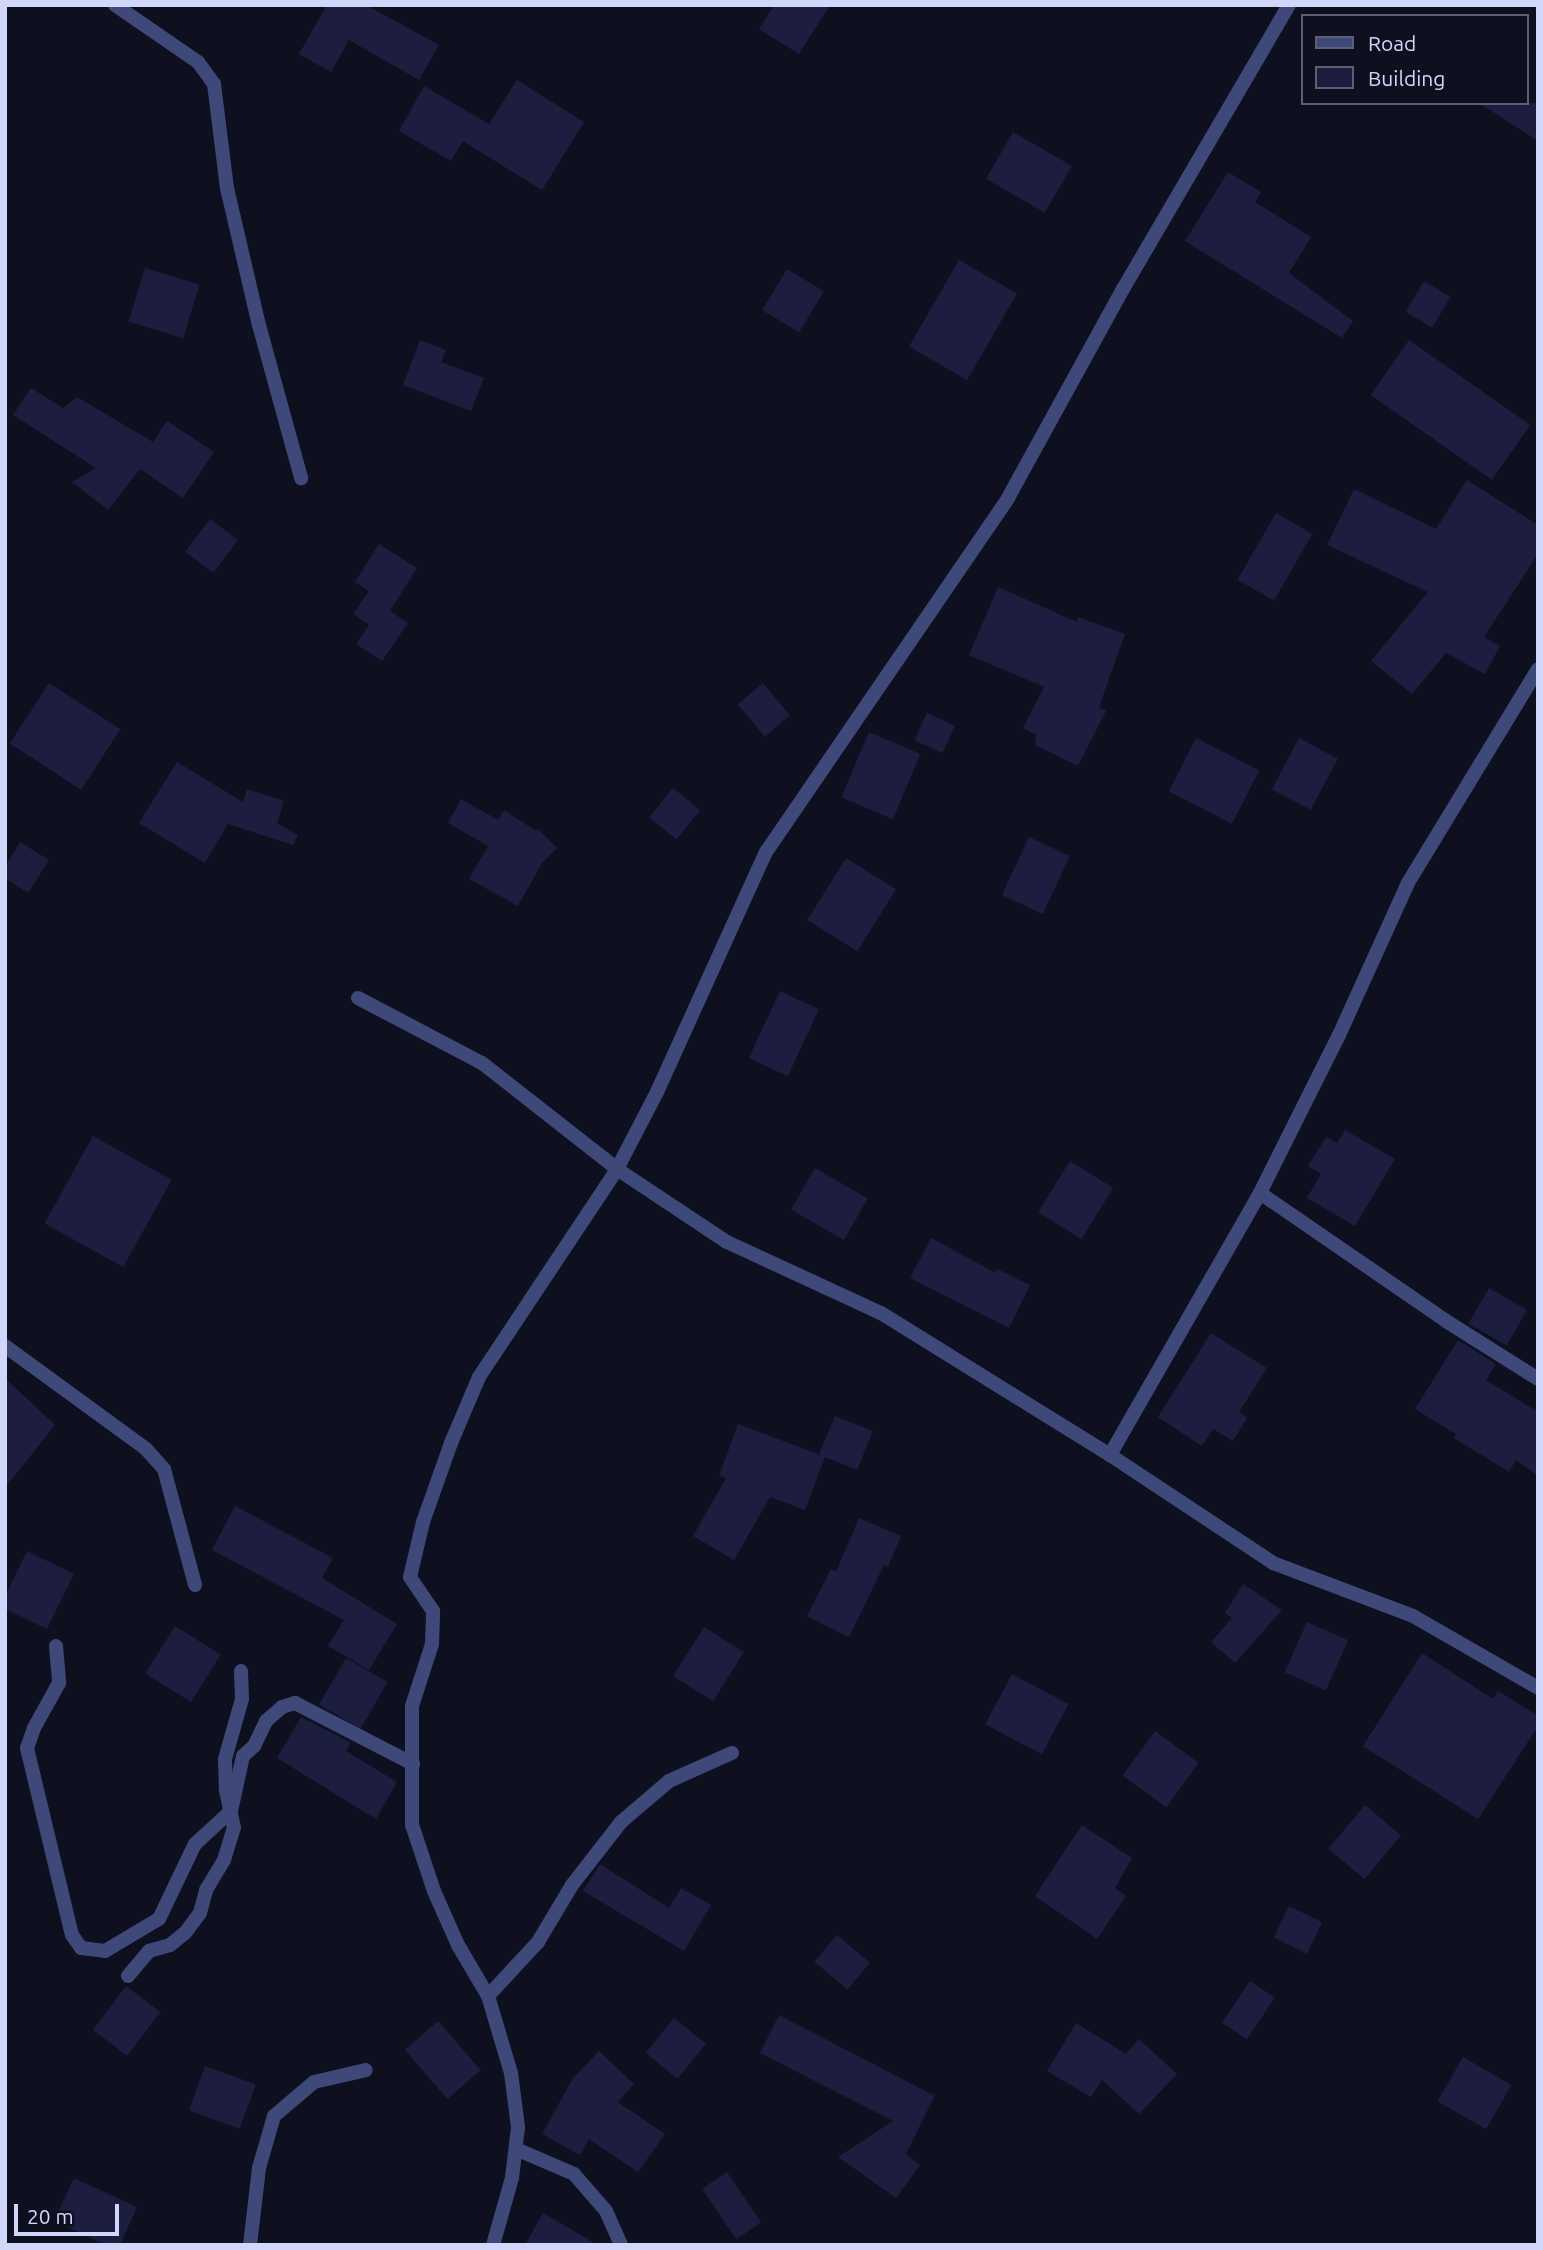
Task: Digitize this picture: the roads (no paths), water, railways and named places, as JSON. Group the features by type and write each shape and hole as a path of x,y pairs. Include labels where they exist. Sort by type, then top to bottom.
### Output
{"street":[{"path":"114,5 198,62 214,84 228,188 259,325 301,478"},
{"path":"493,2245 512,2178 516,2149 518,2127 511,2073 488,1996 458,1945 434,1891 412,1825 412,1706 432,1644 433,1611 410,1577 423,1522 451,1443 479,1377 617,1169 657,1092 766,852 1007,498 1123,289 1289,5"},
{"path":"1110,1455 1260,1193 1339,1035 1408,883 1538,669"},
{"path":"358,998 482,1063 617,1169 727,1242 881,1312 1110,1455 1273,1563 1413,1616 1538,1688"},
{"path":"1260,1193 1446,1321 1538,1379"},
{"path":"5,1346 146,1449 164,1469 195,1585"},
{"path":"56,1646 59,1683 34,1728 27,1748 72,1935 81,1948 106,1951 159,1919 195,1843 231,1811 243,1756 254,1746 266,1721 282,1707 295,1703 413,1764"},
{"path":"128,1976 149,1951 170,1945 200,1913 206,1890 224,1860 234,1828 226,1789 225,1759 242,1699 241,1671"},
{"path":"488,1996 538,1942 572,1885 621,1822 669,1781 732,1753"},
{"path":"250,2245 259,2168 274,2116 314,2082 366,2070"},
{"path":"516,2149 574,2174 606,2211 621,2245"}]}
